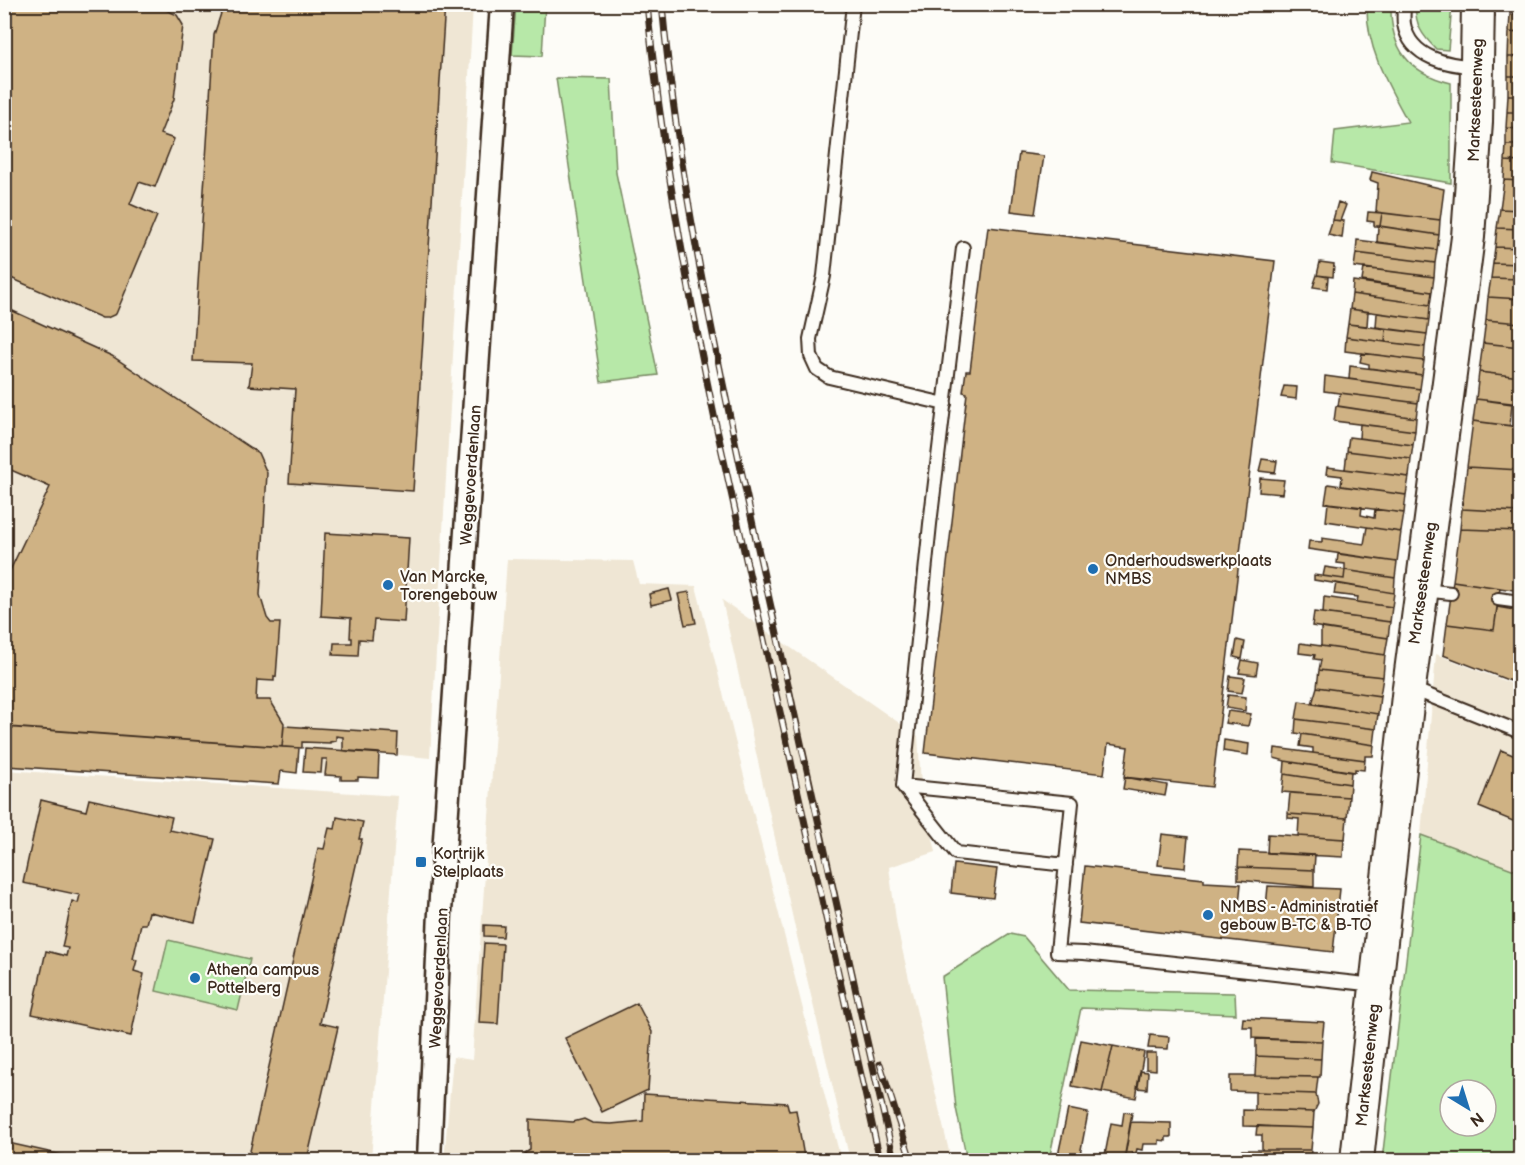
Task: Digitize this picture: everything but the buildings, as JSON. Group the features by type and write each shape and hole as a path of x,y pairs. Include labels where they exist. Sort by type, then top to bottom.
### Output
{"street":[{"name":"Weggevoerdenlaan","path":"429,1161 440,912 502,4"},
{"name":"Marksesteenweg","path":"1357,1161 1409,687 1436,591 1468,237 1478,67 1478,4"}],"lane":[{"path":"853,4 824,276 810,339 811,356 817,369 829,377 945,404"},
{"path":"1404,4 1404,25 1420,51 1434,60 1450,65 1478,67"},
{"path":"963,248 903,786 956,853 1066,865"},
{"path":"1498,599 1521,602"},
{"path":"1409,687 1521,732"},
{"path":"903,786 1072,803 1058,952 1376,985"}],"shaded area":[{"path":"4,5 473,5 430,758 380,753 378,778 358,777 358,780 341,780 341,776 303,772 305,748 5,727"},
{"path":"507,559 633,561 639,584 696,586 841,1160 444,1160 453,1057 472,1060"},
{"path":"722,600 918,736 921,785 936,852 889,867 897,927 951,1160 850,1160 795,928"},
{"path":"1436,654 1520,687 1520,1160 1382,1160 1421,835"},
{"name":"Athena campus Pottelberg","path":"4,770 398,796 371,1160 5,1160"}],"green space":[{"path":"516,5 545,5 542,56 512,55"},
{"path":"1367,5 1391,5 1394,34 1405,57 1424,73 1451,83 1451,183 1332,163 1335,131 1408,122 1374,51"},
{"path":"1415,5 1452,5 1448,50 1436,49 1423,34 1418,24"},
{"path":"556,78 611,79 616,173 658,375 601,382"},
{"path":"1421,835 1520,872 1520,1160 1382,1160"},
{"path":"1010,934 1024,937 1069,990 1235,993 1236,1014 1081,1008 1049,1160 967,1160 956,1108 942,977"},
{"path":"168,940 250,959 238,1010 156,991"}],"railway":[{"path":"647,4 667,163 705,373 880,1160"},
{"path":"662,4 669,74 702,280 744,485 894,1160"},
{"path":"880,1064 911,1160"}],"place":[{"name":"Onderhoudswerkplaats NMBS","path":"1093,569"},
{"name":"Van Marcke, Torengebouw","path":"388,585"},
{"name":"Kortrijk Stelplaats","path":"421,862"},
{"name":"NMBS - Administratief gebouw B-TC & B-TO","path":"1208,915"},
{"name":"Athena campus Pottelberg","path":"195,978"}]}
